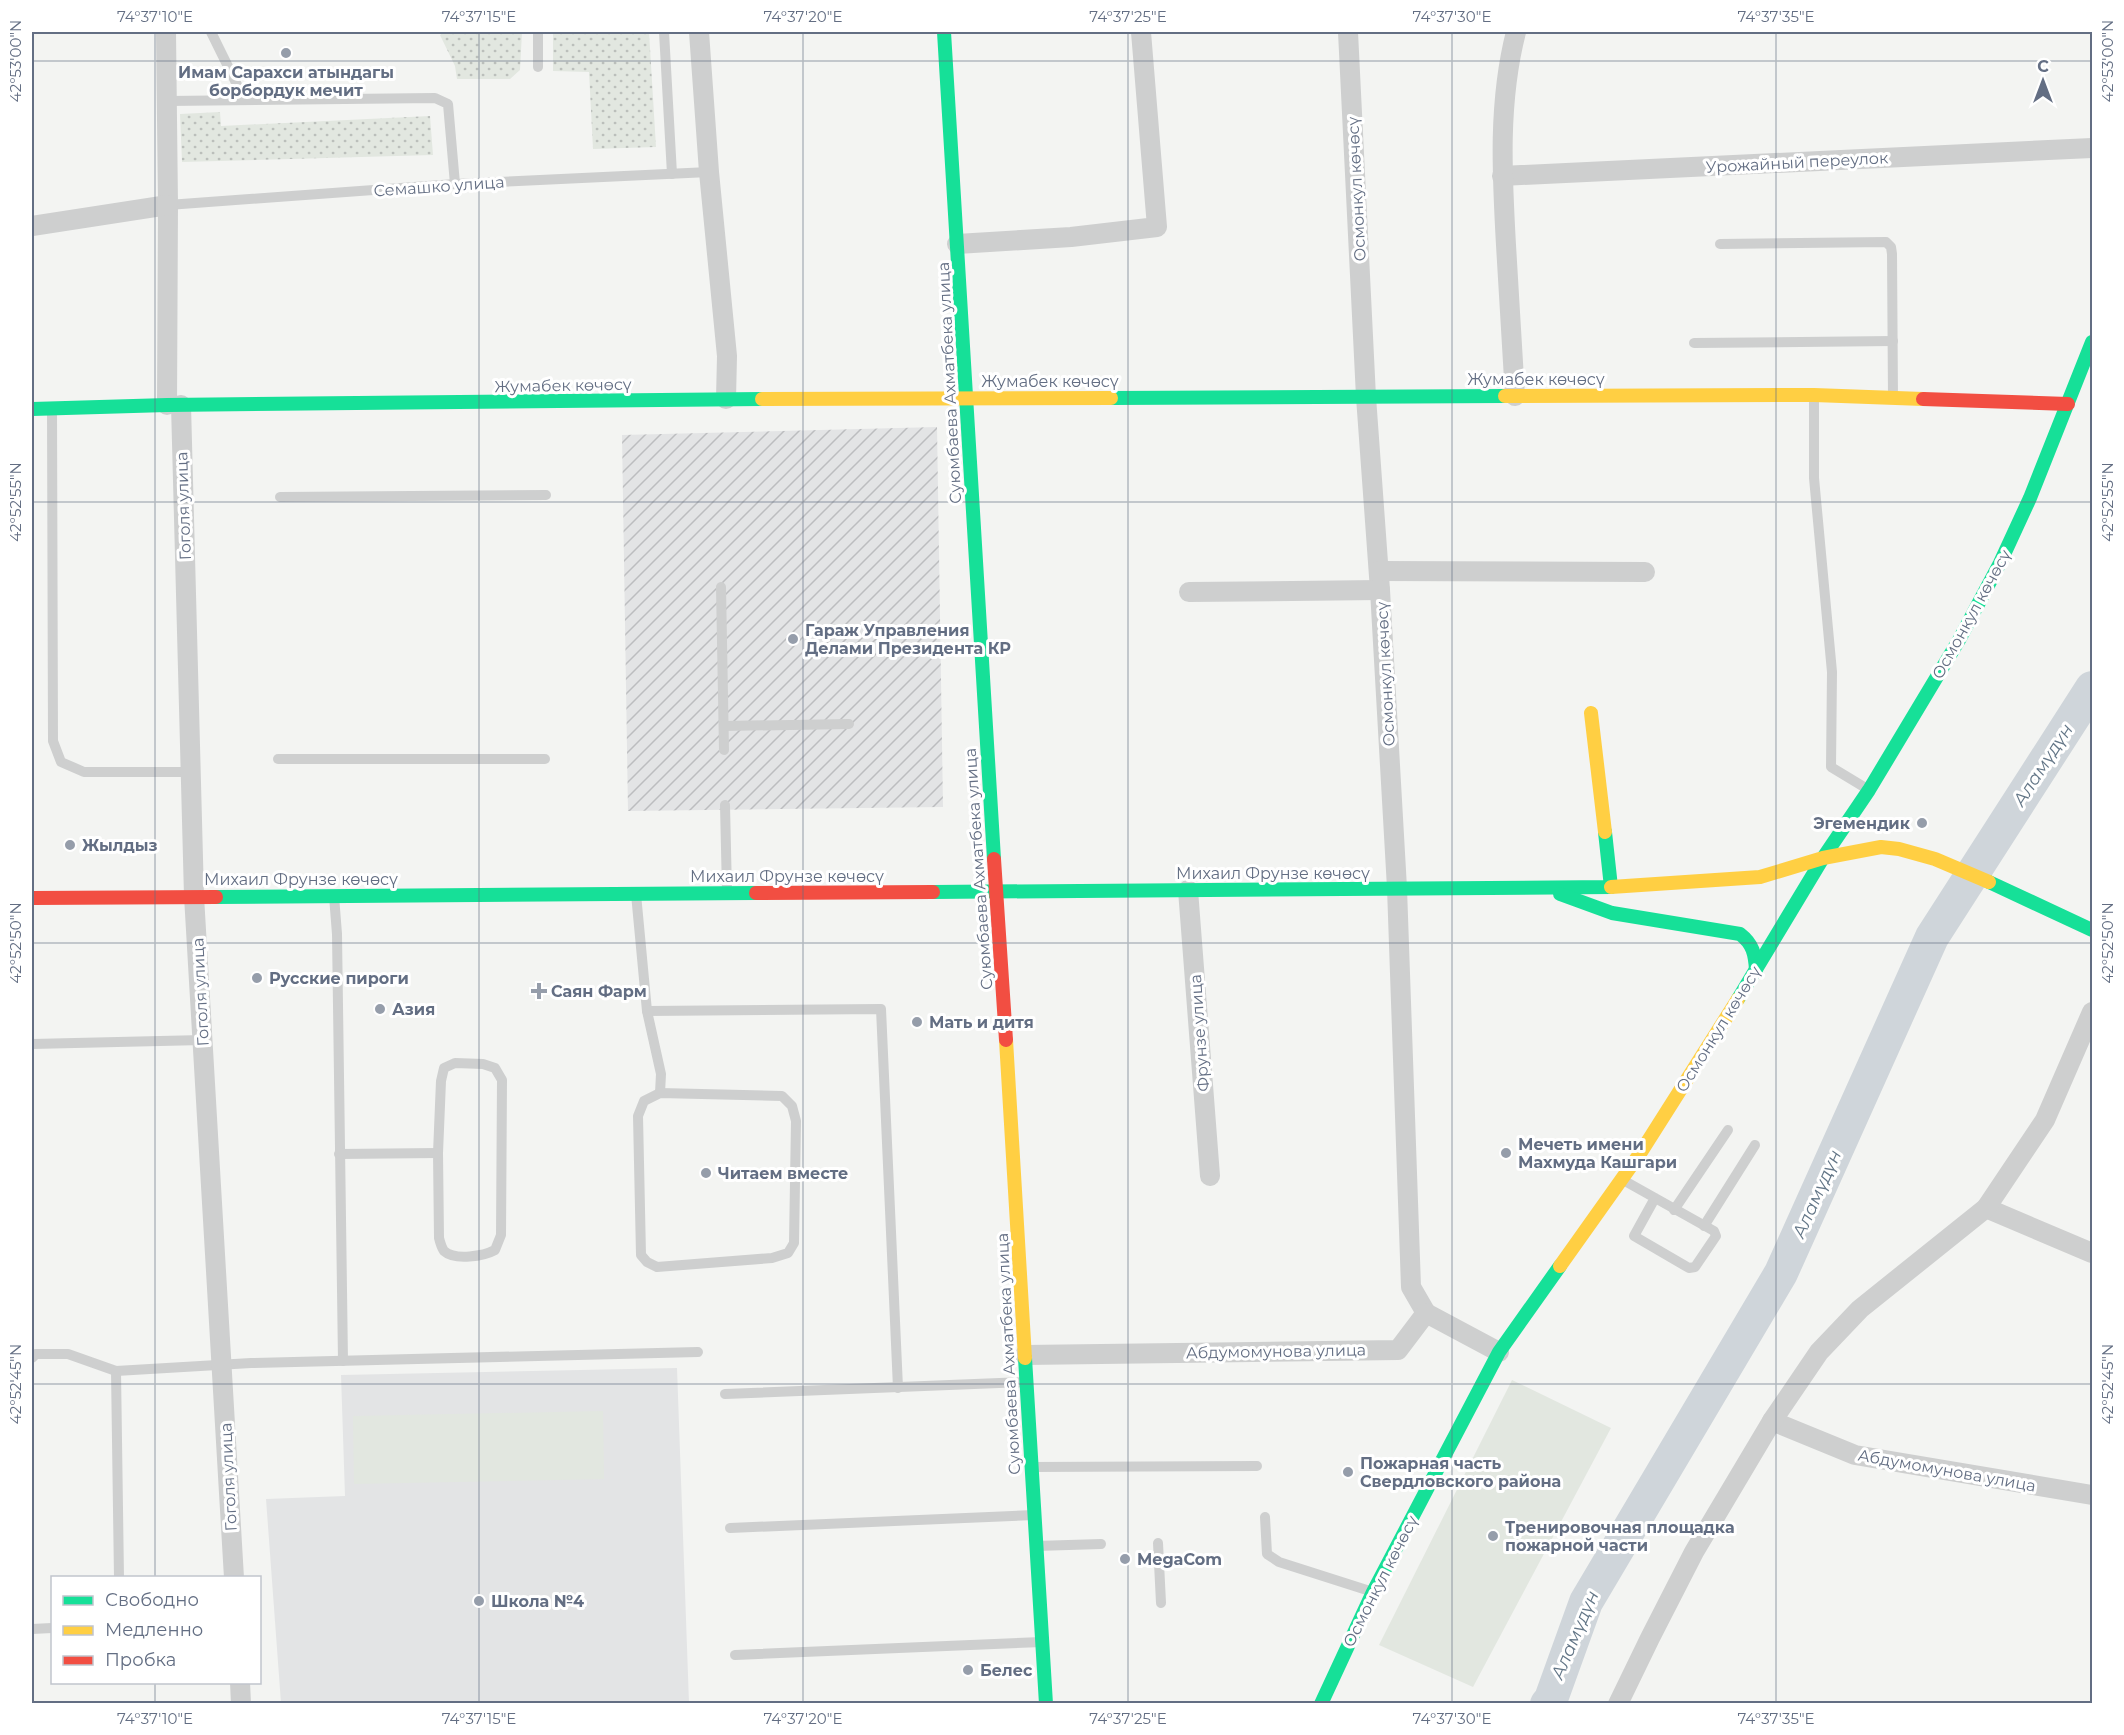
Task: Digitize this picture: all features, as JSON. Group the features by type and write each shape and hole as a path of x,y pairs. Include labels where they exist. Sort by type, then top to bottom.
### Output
{"street":[{"name":"Гоголя улица","path":"166,32 174,405 194,896 234,1576"},
{"path":"699,32 709,172 727,356 726,399"},
{"name":"Суюмбаева Ахматбека улица","path":"944,32 1046,1704"},
{"path":"957,244 1071,237 1157,227 1141,32"},
{"name":"Осмонкул көчөсү","path":"1348,32 1366,397 1397,888 1411,1287 1425,1313"},
{"path":"1515,396 1502,176 1503,109 1509,57 1516,32"},
{"name":"Урожайный переулок","path":"1502,176 2092,148"},
{"path":"32,226 168,205"},
{"name":"Осмонкул көчөсү","path":"1321,1704 1373,1592 1499,1352 1621,1179 1756,970 1823,858 1869,790 1959,640 2000,563 2030,498 2092,342"},
{"name":"Жумабек көчөсү","path":"32,409 174,405 726,399 1814,395 2068,404"},
{"path":"1189,592 1379,580 1645,572"},
{"path":"1591,713 1611,887"},
{"name":"Михаил Фрунзе көчөсү","path":"32,898 1611,887 1760,877 1823,858 1881,847 1899,849 1935,860 2037,903 2092,930"},
{"name":"Михаил Фрунзе көчөсү","path":"1544,888 1612,913 1740,934 1754,946 1756,970"},
{"name":"Фрунзе улица","path":"1188,890 1210,1176"},
{"path":"1618,1704 1695,1552 1772,1421 1819,1352 1860,1309 1986,1208 2045,1120 2092,1012"},
{"path":"1986,1208 2092,1253"},
{"path":"1425,1313 1499,1352"},
{"name":"Абдумомунова улица","path":"1025,1355 1398,1350 1425,1313"},
{"name":"Абдумомунова улица","path":"1772,1421 1855,1455 2092,1495"},
{"path":"240,1684 241,1704"}],"lane":[{"path":"211,32 244,99"},
{"path":"538,32 538,67"},
{"path":"664,32 672,174"},
{"path":"168,101 435,98 448,104 455,184"},
{"name":"Семашко улица","path":"168,205 455,184 709,172"},
{"path":"1720,244 1886,242 1891,247 1892,254 1893,398"},
{"path":"1694,343 1893,341"},
{"path":"1814,395 1814,478 1832,672 1831,767 1869,790"},
{"path":"52,409 53,741 61,762 84,772 190,772"},
{"path":"280,497 546,495"},
{"path":"721,587 724,750"},
{"path":"724,726 849,724"},
{"path":"278,759 545,759"},
{"path":"725,804 727,893"},
{"path":"636,894 647,1011 661,1074 660,1093"},
{"path":"334,895 337,934 343,1361"},
{"path":"647,1011 881,1009 898,1388"},
{"path":"32,1044 202,1040"},
{"path":"455,1063 483,1064 495,1068 502,1080 501,1235 495,1250 484,1256 453,1256 443,1250 439,1238 438,1153 441,1081 444,1068 455,1063"},
{"path":"660,1093 782,1096 792,1106 796,1121 794,1243 788,1253 772,1258 657,1267 640,1255 638,1116 644,1101 660,1093"},
{"path":"1674,1210 1728,1130"},
{"path":"1704,1226 1755,1145"},
{"path":"339,1154 438,1153"},
{"path":"1621,1179 1655,1198 1674,1210 1714,1231 1716,1236 1695,1267 1689,1268 1634,1236 1655,1198"},
{"path":"32,1358 36,1354 68,1354 116,1371 221,1364 698,1352"},
{"path":"116,1371 119,1576"},
{"path":"725,1394 1026,1382"},
{"path":"1031,1467 1257,1466"},
{"path":"730,1528 1034,1515"},
{"path":"1265,1517 1268,1554 1279,1562 1373,1592"},
{"path":"1158,1543 1161,1603"},
{"path":"1036,1546 1101,1544"},
{"path":"32,1629 51,1628"},
{"path":"735,1655 1042,1642"}],"shaded area":[{"path":"446,32 522,32 520,70 510,79 457,79 455,66 440,35"},
{"path":"553,32 649,32 656,147 593,149 589,72 553,71"},
{"path":"220,112 221,126 430,116 433,155 182,162 180,114"},
{"path":"937,427 943,807 628,811 622,435"},
{"name":"Школа №4","path":"677,1368 689,1703 281,1703 266,1499 345,1496 341,1375"},
{"name":"Тренировочная площадка пожарной части","path":"1512,1380 1611,1428 1473,1687 1379,1645"},
{"path":"603,1411 604,1479 354,1484 353,1416"}],"waterway":[{"name":"Аламүдүн","path":"1547,1704 1551,1699 1586,1602 1781,1273 1932,937 2092,688"}],"traffic: fast":[{"path":"944,32 994,859"},
{"path":"1738,999 1823,858 1869,790 1959,640 2000,563 2030,498 2092,342"},
{"path":"1111,398 1505,396"},
{"path":"32,409 167,405 762,399"},
{"path":"933,892 1611,887 1605,832"},
{"path":"1989,882 2092,930"},
{"path":"216,897 756,893"},
{"path":"1560,894 1612,913 1740,934 1752,950 1756,970"},
{"path":"1321,1704 1373,1592 1499,1352 1560,1266"},
{"path":"1025,1358 1046,1704"}],"traffic: slow":[{"path":"1505,396 1814,395 1923,399"},
{"path":"762,399 1111,398"},
{"path":"1591,713 1605,832"},
{"path":"1611,887 1760,877 1823,858 1881,847 1899,849 1935,859 1989,882"},
{"path":"1560,1266 1641,1152 1738,999"},
{"path":"1006,1040 1025,1358"}],"traffic: jam":[{"path":"1923,399 2068,404"},
{"path":"994,859 1006,1040"},
{"path":"756,893 933,892"},
{"path":"32,898 216,897"}],"place":[{"name":"Имам Сарахси атындагы борбордук мечит","path":"286,53"},
{"name":"Гараж Управления Делами Президента КР","path":"793,639"},
{"name":"Эгемендик","path":"1922,823"},
{"name":"Жылдыз","path":"70,845"},
{"name":"Русские пироги","path":"257,978"},
{"name":"Саян Фарм","path":"539,991"},
{"name":"Азия","path":"380,1009"},
{"name":"Мать и дитя","path":"917,1022"},
{"name":"Мечеть имени Махмуда Кашгари","path":"1506,1153"},
{"name":"Читаем вместе","path":"706,1173"},
{"name":"Пожарная часть Свердловского района","path":"1348,1472"},
{"name":"Тренировочная площадка пожарной части","path":"1493,1536"},
{"name":"MegaCom","path":"1125,1559"},
{"name":"Школа №4","path":"479,1601"},
{"name":"Белес","path":"968,1670"}]}
